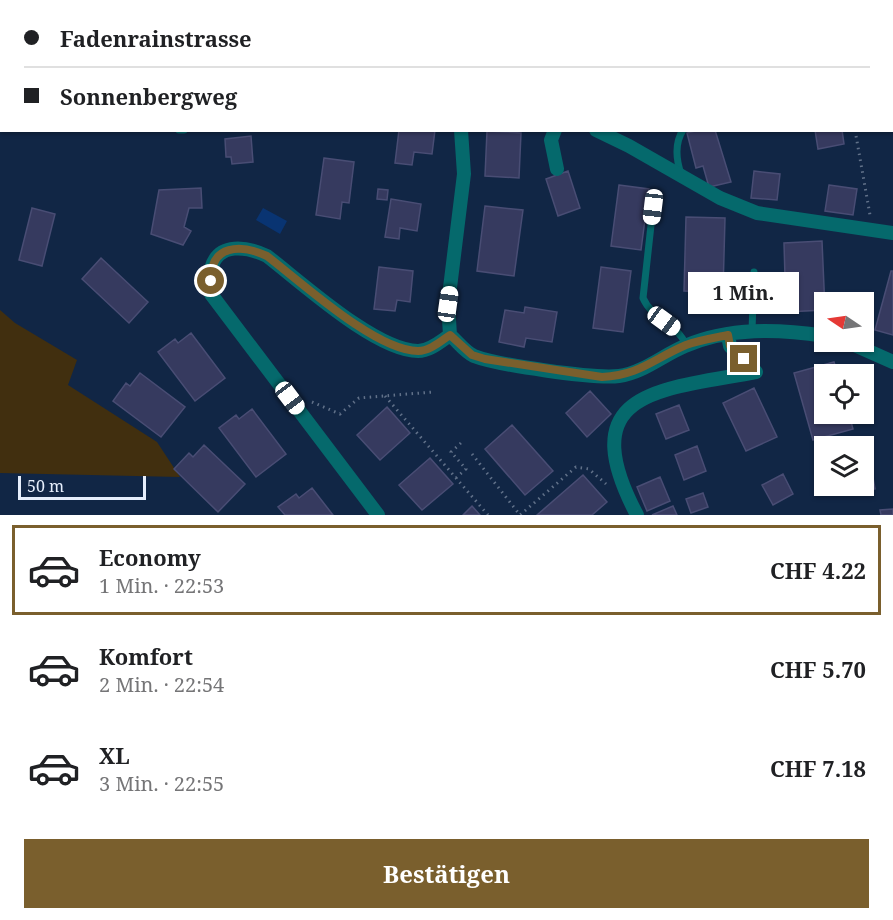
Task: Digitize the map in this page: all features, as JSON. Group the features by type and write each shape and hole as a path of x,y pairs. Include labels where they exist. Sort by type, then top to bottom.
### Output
{"street":[{"path":"461,132 464,174 448,304 450,335 472,355 602,377 634,373 686,345 728,335 752,331 789,331 814,334"},
{"path":"554,132 551,140 557,169"},
{"path":"600,132 720,198 758,213 893,233"},
{"path":"378,515 211,294 211,269 220,254 236,247 254,250 267,256 363,330 391,344 417,351 428,349 450,335"},
{"path":"637,515 616,470 614,442 619,423 634,402 657,391 756,372 730,346 728,335"},
{"path":"870,352 893,362"}],"lane":[{"path":"681,176 676,156 683,132"},
{"path":"653,207 643,298 648,309 681,333 686,345"},
{"path":"752,331 754,272"}],"path":[{"path":"855,132 871,220"},
{"path":"290,398 305,399 340,414 359,398 433,392"},
{"path":"385,396 488,515"},
{"path":"456,478 466,469 451,452 462,442"},
{"path":"472,454 520,515 576,467 589,469 620,495 626,493"}],"shaded area":[{"path":"0,310 15,323 77,360 68,385 157,442 180,477 0,473"}],"water":[{"path":"263,208 287,221 280,234 256,220"}],"building":[{"path":"399,132 435,132 432,154 414,152 412,165 395,163"},
{"path":"487,132 521,133 519,178 485,176"},
{"path":"716,132 731,182 709,187 703,166 696,168 687,133"},
{"path":"815,132 842,132 844,144 818,149"},
{"path":"251,136 253,162 232,164 231,157 226,157 225,139"},
{"path":"324,158 354,162 349,203 342,202 340,219 316,215"},
{"path":"568,171 580,208 558,216 546,179"},
{"path":"754,171 780,174 777,200 751,198"},
{"path":"619,185 649,189 641,250 611,246"},
{"path":"829,185 857,189 853,215 825,211"},
{"path":"201,188 202,208 189,208 184,227 191,231 183,245 151,234 159,190"},
{"path":"378,189 388,190 387,200 377,199"},
{"path":"391,199 421,204 417,231 400,228 399,239 385,237"},
{"path":"485,206 523,210 514,276 477,271"},
{"path":"32,208 55,214 42,266 19,260"},
{"path":"686,217 725,218 723,292 684,291"},
{"path":"822,241 824,292 814,292 814,311 786,312 784,243"},
{"path":"101,258 148,302 129,323 82,279"},
{"path":"379,267 413,271 410,302 397,300 395,311 374,309"},
{"path":"601,267 631,271 623,332 593,328"},
{"path":"891,271 893,271 893,335 875,330"},
{"path":"525,307 557,312 552,342 526,338 524,347 499,342 505,310 524,313"},
{"path":"191,333 225,378 195,401 158,352 175,339 178,343"},
{"path":"814,368 814,424 852,424 853,429 828,436 814,436 813,440 794,373"},
{"path":"140,373 185,407 161,437 113,401 126,383 130,386"},
{"path":"754,388 777,437 746,451 723,403"},
{"path":"590,391 611,414 587,437 566,413"},
{"path":"679,405 689,430 666,439 656,414"},
{"path":"387,407 410,433 380,460 357,435"},
{"path":"252,409 286,454 256,477 219,428 236,415 239,419"},
{"path":"512,425 553,471 525,495 485,449"},
{"path":"204,445 245,484 218,512 174,469 189,453 193,457"},
{"path":"697,446 706,471 684,480 675,455"},
{"path":"430,458 453,484 422,510 399,485"},
{"path":"783,474 793,494 773,505 762,485"},
{"path":"583,475 607,502 592,515 537,515"},
{"path":"660,477 670,501 647,511 637,487"},
{"path":"312,488 333,515 285,515 278,507 296,494 299,498"},
{"path":"703,493 708,507 691,513 686,499"},
{"path":"472,506 480,515 463,515"},
{"path":"673,506 677,515 652,515"},
{"path":"893,509 893,515 881,515 880,510"}],"route":[{"path":"211,281 211,269 220,254 236,247 254,250 267,256 363,330 391,344 417,351 428,349 450,335 472,355 485,359 602,377 634,373 686,345 728,335 730,346 744,359"}]}
